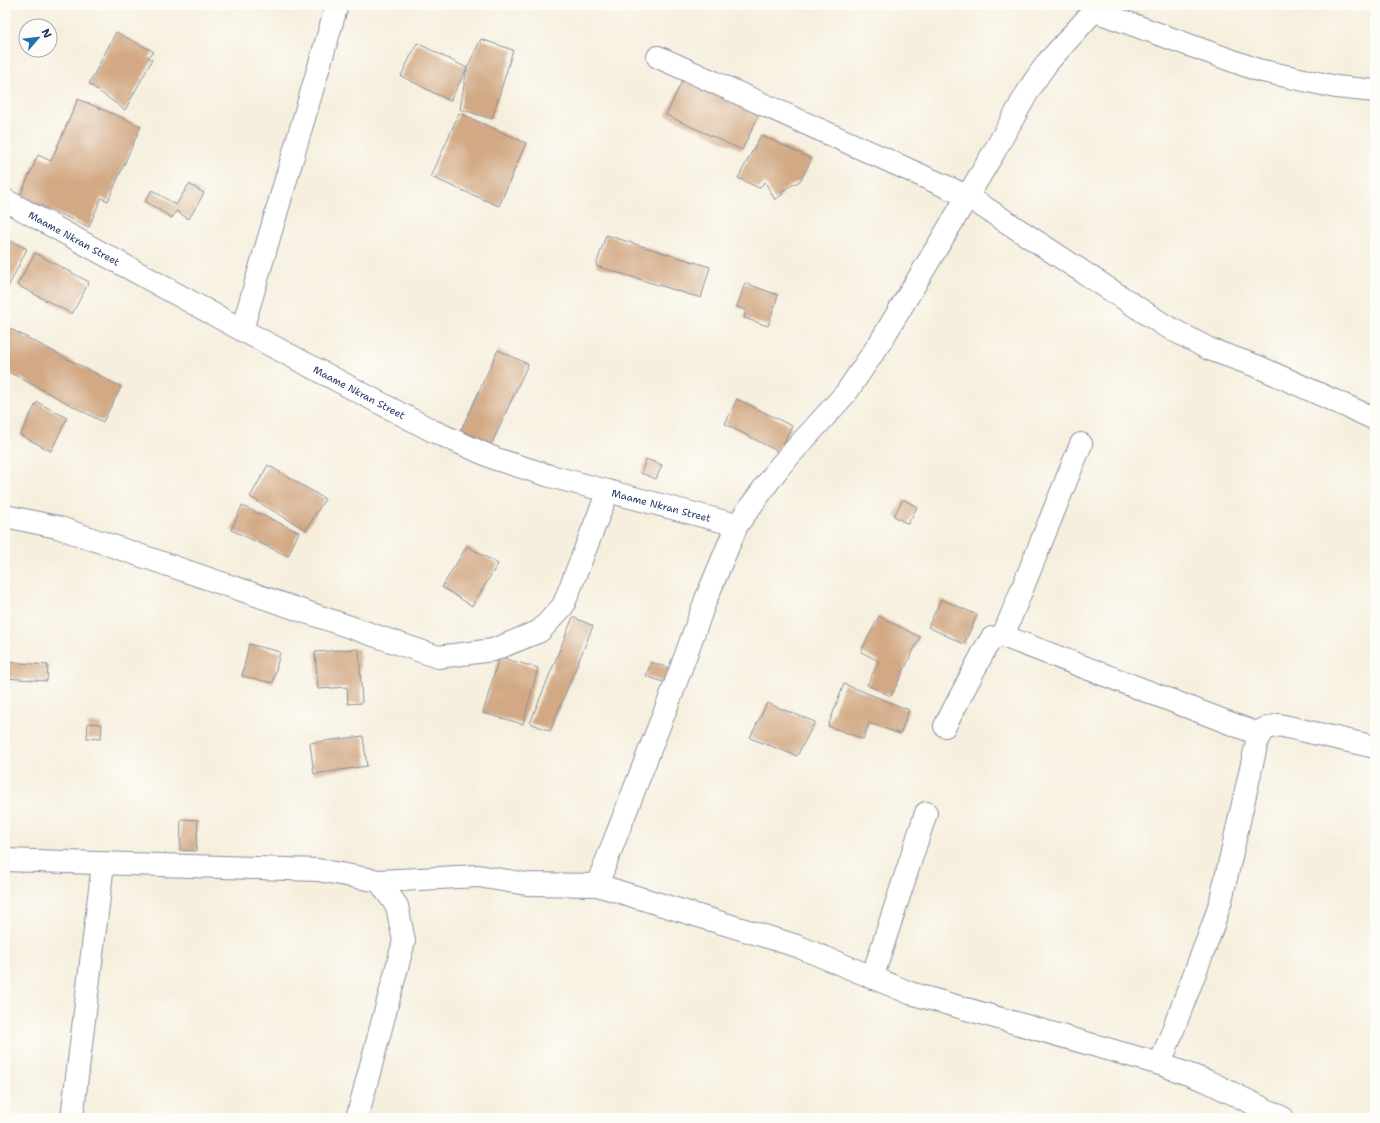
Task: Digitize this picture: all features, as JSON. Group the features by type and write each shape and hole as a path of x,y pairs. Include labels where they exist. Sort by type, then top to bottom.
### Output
{"street":[{"path":"242,330 338,5"},
{"path":"597,886 672,693 706,599 737,525 780,466 846,393 881,342 1031,86 1047,63 1097,8 1258,70 1336,87 1375,91"},
{"path":"658,57 967,196 1164,325 1209,349 1259,367 1375,418"},
{"name":"Maame Nkran Street","path":"5,200 242,330 433,431 496,459 608,491 737,525"},
{"path":"1003,636 1082,444"},
{"path":"5,516 57,527 438,657 493,650 540,631 563,606 608,491"},
{"path":"946,726 986,647 992,638 1003,636 1261,735"},
{"path":"1160,1064 1212,928 1221,900 1257,742 1264,729 1279,725 1375,748"},
{"path":"872,978 926,813"},
{"path":"5,860 318,870 379,881 478,876 526,884 597,886 797,946 910,993 1160,1064 1207,1081 1283,1118"},
{"path":"72,1118 103,864"},
{"path":"357,1118 404,940 397,906 379,881"}],"building":[{"path":"116,32 154,52 148,57 152,60 125,110 89,84"},
{"path":"481,39 513,50 492,119 460,109 467,68"},
{"path":"417,43 467,68 450,101 401,76"},
{"path":"683,79 759,115 742,150 666,115"},
{"path":"78,99 141,126 108,201 101,198 89,227 20,196 38,155 51,161"},
{"path":"459,113 526,143 499,206 431,177"},
{"path":"761,135 812,159 800,181 781,191 783,194 775,200 765,182 759,188 738,178"},
{"path":"189,184 204,193 189,219 176,211 172,218 145,201 152,190 176,205"},
{"path":"606,235 710,267 701,298 596,266"},
{"path":"5,238 27,249 5,293"},
{"path":"35,253 89,282 72,314 17,285"},
{"path":"745,283 778,295 768,326 744,318 746,310 737,307"},
{"path":"5,326 121,387 103,422 5,370"},
{"path":"498,350 528,364 491,445 461,430"},
{"path":"737,399 792,426 779,452 725,424"},
{"path":"37,402 67,418 51,451 20,435"},
{"path":"646,459 662,465 656,479 641,473"},
{"path":"268,465 325,499 306,530 250,497"},
{"path":"903,499 917,507 908,524 894,516"},
{"path":"242,506 299,532 288,556 231,530"},
{"path":"467,546 498,564 472,606 442,587"},
{"path":"941,599 977,615 964,644 928,627"},
{"path":"879,616 920,637 891,696 867,685 879,661 861,652"},
{"path":"573,617 593,626 550,731 530,723"},
{"path":"249,644 280,652 273,683 242,676"},
{"path":"359,649 362,703 348,704 347,687 318,689 315,652"},
{"path":"499,657 538,668 523,724 483,713"},
{"path":"5,662 48,665 47,681 5,678"},
{"path":"651,662 671,669 666,683 646,676"},
{"path":"844,684 909,710 900,734 869,723 863,739 828,726"},
{"path":"767,703 815,722 797,756 750,738"},
{"path":"88,723 102,724 101,739 87,738"},
{"path":"363,736 367,766 314,774 310,743"},
{"path":"181,819 198,820 196,851 180,850"}]}
